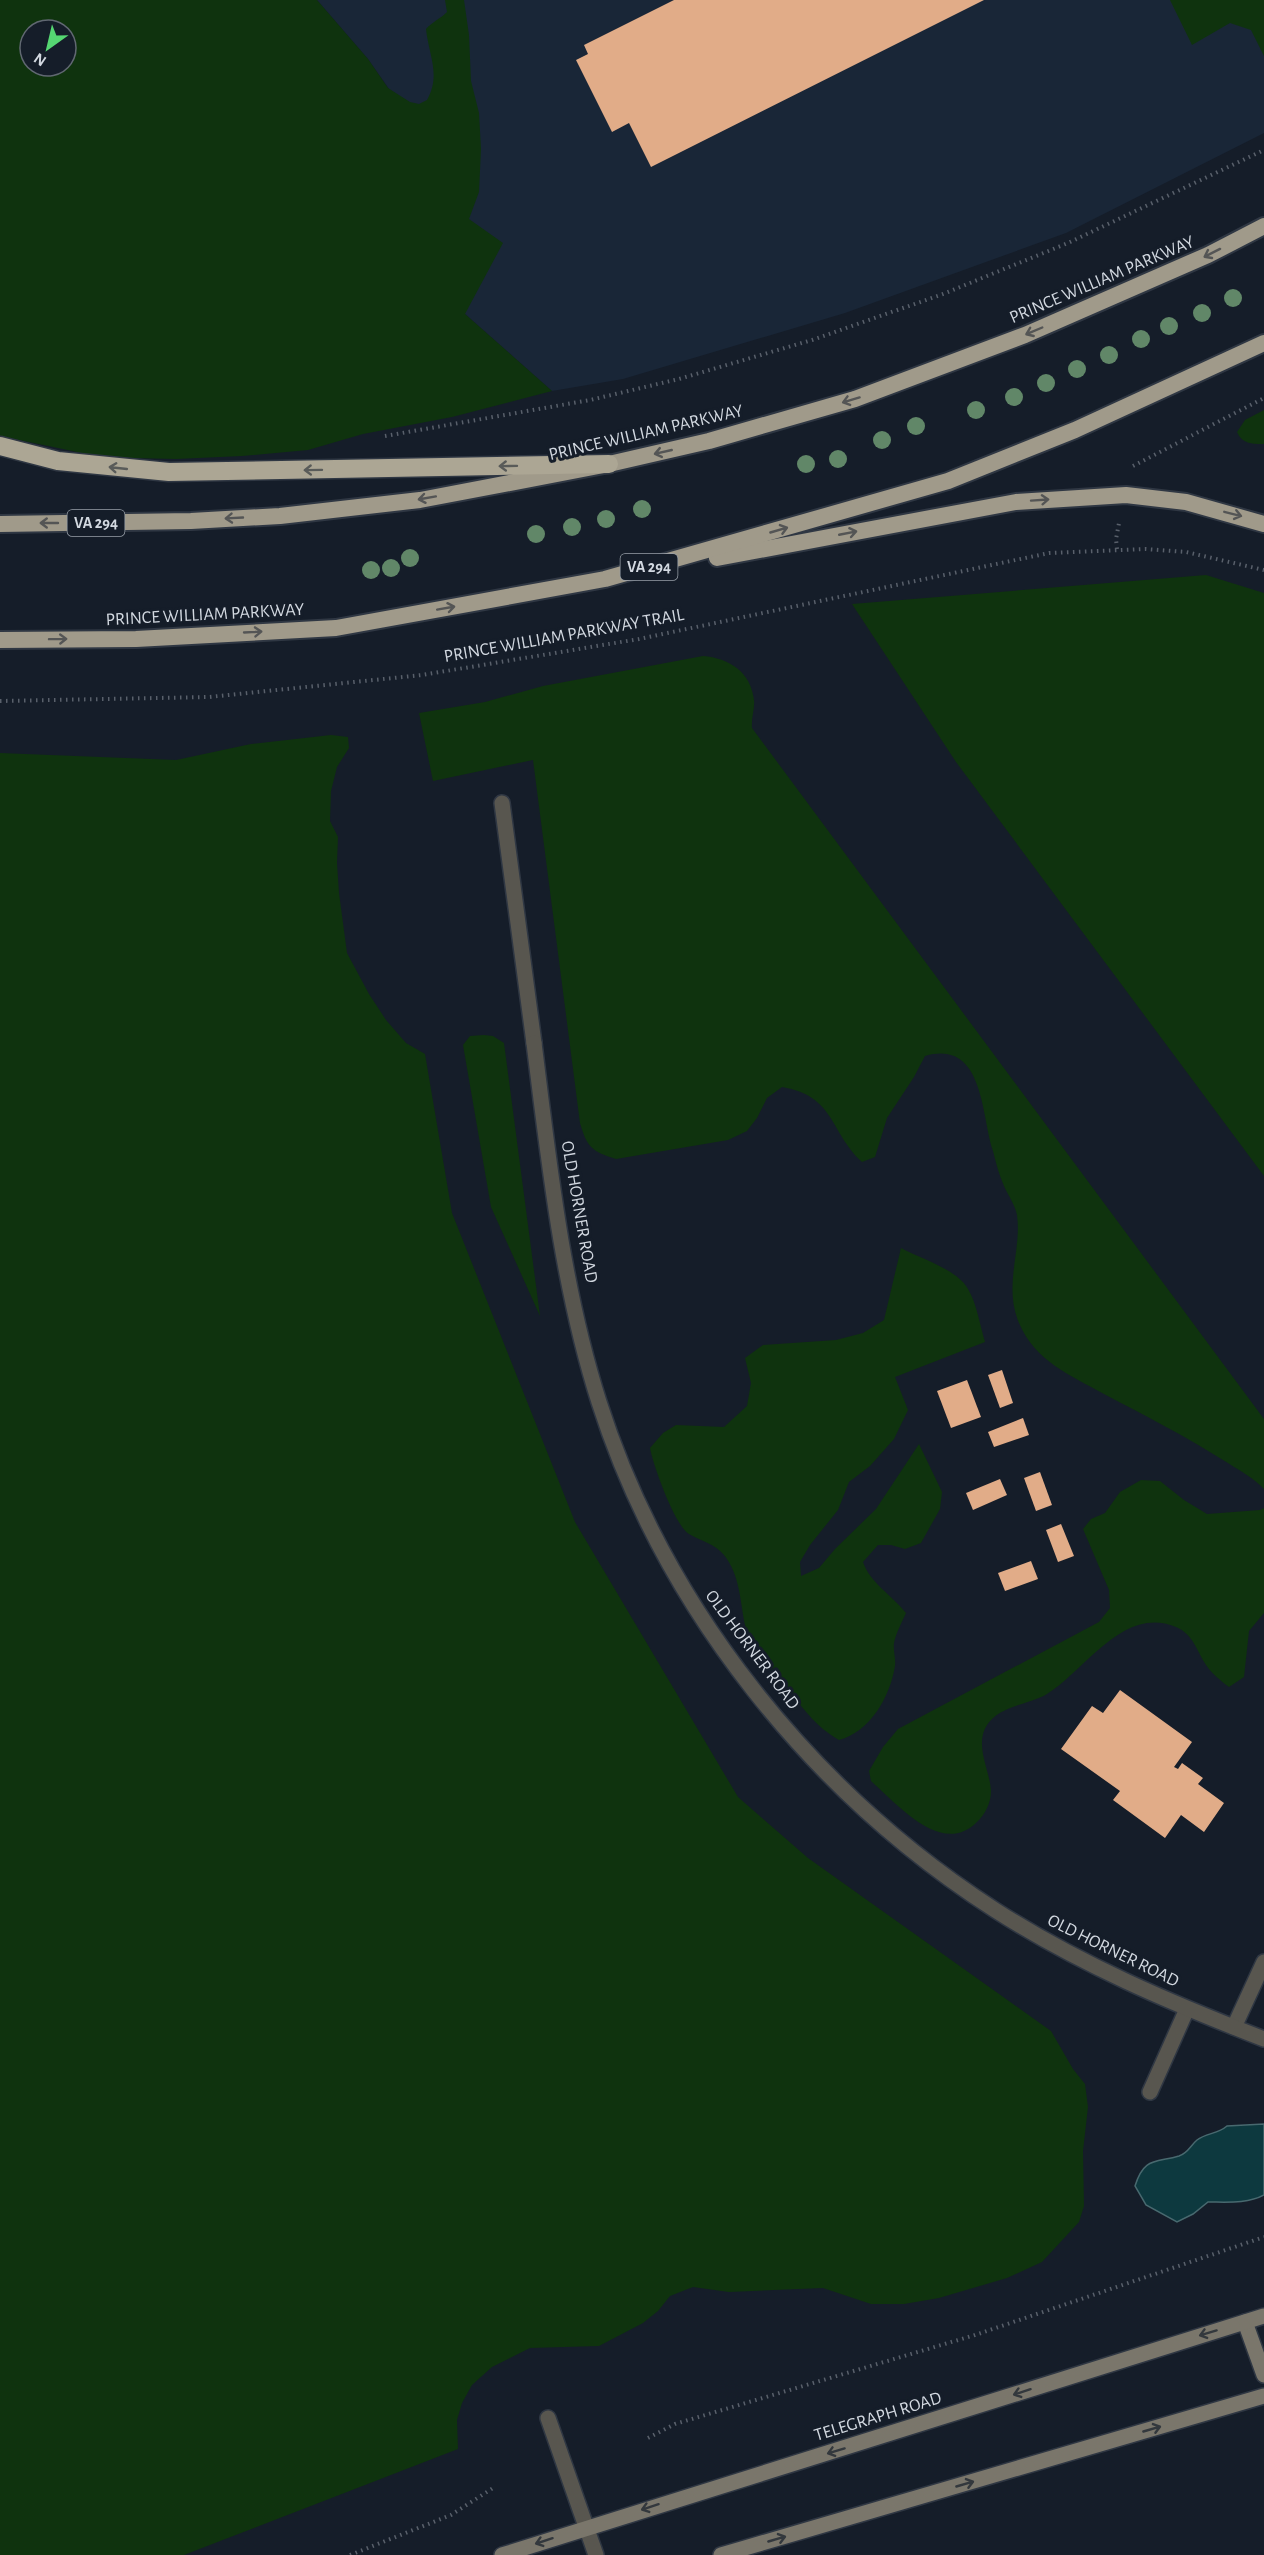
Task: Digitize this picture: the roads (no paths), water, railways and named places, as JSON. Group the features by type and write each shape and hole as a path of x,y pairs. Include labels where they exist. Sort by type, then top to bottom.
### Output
{"highway":[{"name":"PRINCE WILLIAM PARKWAY","path":"0,524 168,522 280,516 420,500 609,464 709,441 855,399 1025,335 1208,255 1264,226"},
{"name":"PRINCE WILLIAM PARKWAY","path":"0,640 136,639 336,628 605,579 948,481 1075,430 1264,342"},
{"path":"0,446 58,461 169,472 609,464"},
{"path":"605,579 1016,502 1126,495 1186,502 1264,524"}],"main road":[{"name":"TELEGRAPH ROAD","path":"502,2555 1264,2316"},
{"path":"1245,2322 1264,2375"},
{"path":"721,2555 1264,2396"}],"street":[{"name":"OLD HORNER ROAD","path":"502,803 555,1206 585,1352 599,1402 629,1480 648,1522 706,1625 753,1689 791,1734 833,1779 910,1848 994,1910 1029,1931 1114,1976 1187,2009 1264,2039"},
{"path":"1234,2028 1264,1962"},
{"path":"1150,2092 1187,2009"},
{"path":"548,2418 596,2555"}]}
